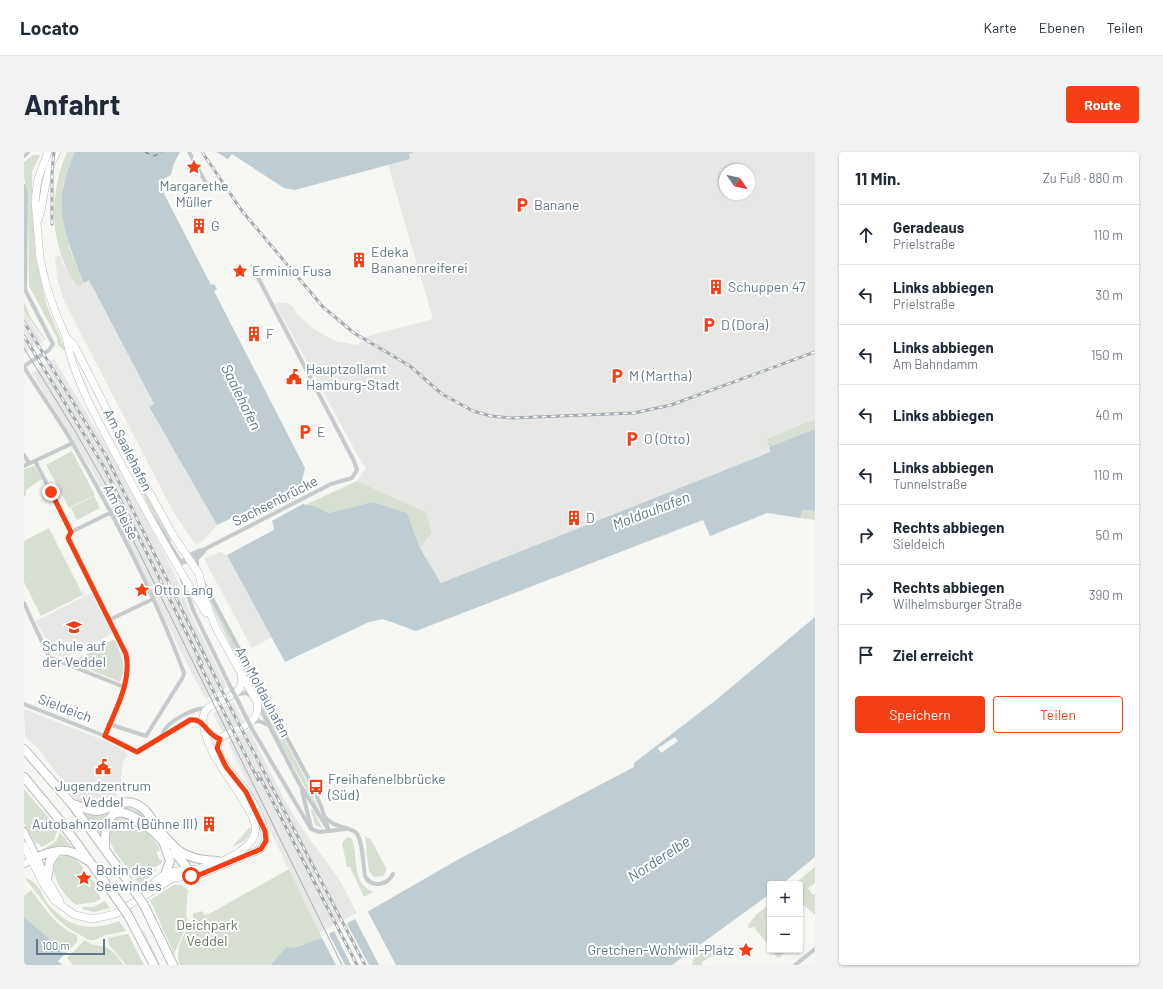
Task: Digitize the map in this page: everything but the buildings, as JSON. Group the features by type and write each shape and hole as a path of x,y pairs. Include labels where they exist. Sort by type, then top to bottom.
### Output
{"highway":[{"path":"24,749 71,802 105,848 144,905 174,965"},
{"path":"24,777 75,840 112,891 128,915 154,965"},
{"path":"71,802 87,809 98,811 125,802 135,804 145,811 164,835 185,856 188,860 188,874"},
{"path":"105,848 107,825 113,817 122,813 130,814 139,819 163,841 181,860 188,874"},
{"path":"163,841 170,860 165,874"},
{"path":"34,859 58,851 73,851 92,864"},
{"path":"48,879 50,861 58,851"},
{"path":"185,856 198,861 218,862"}],"main road":[{"name":"Am Saalehafen","path":"38,221 46,180 57,152"},
{"name":"Am Saalehafen","path":"46,153 36,190 35,210 38,221 40,258 54,311 66,337 71,356 87,398 139,499 179,570 216,628"},
{"name":"Am Saalehafen","path":"66,337 74,345 142,479 187,560"},
{"name":"Am Moldauhafen","path":"187,560 199,574"},
{"path":"145,894 157,879 165,874 173,871 199,875 261,849 266,841 265,831 246,792 226,767 217,748 220,739 250,723 258,714 257,702 240,674 216,628 204,598 199,574"},
{"path":"24,846 34,859 49,894 64,908 84,918 105,918 115,914 167,881 218,862 235,854 248,845 254,837 256,828 240,793 222,770 208,743 203,715 208,709 237,697 242,683 240,674"},
{"path":"204,726 210,734 220,739"},
{"path":"48,879 64,908"}],"street":[{"path":"24,156 28,152"},
{"path":"189,152 206,183"},
{"path":"46,153 52,163"},
{"path":"24,186 26,195 24,288 53,344 49,350 24,367"},
{"name":"Sachsenbrücke","path":"187,560 205,549 331,484 352,478 355,475 357,468 252,266"},
{"name":"Am Gleise","path":"24,367 73,443 110,513 153,598 184,675 149,733 144,737"},
{"path":"24,466 73,443"},
{"path":"24,455 29,464"},
{"path":"35,461 71,532"},
{"name":"Am Saalehafen","path":"139,499 155,520 178,560 187,560"},
{"path":"105,736 124,687 129,666 126,654 68,538 71,532 110,513"},
{"name":"Sachsenbrücke","path":"200,555 205,549"},
{"path":"179,570 187,560 200,555"},
{"path":"199,574 196,562 200,555"},
{"name":"Am Moldauhafen","path":"179,570 194,612 230,686 312,829"},
{"name":"Am Moldauhafen","path":"199,574 211,593 310,781 325,816 329,831"},
{"path":"109,620 153,598"},
{"path":"24,603 49,657 124,687"},
{"path":"237,697 246,693 257,702 299,783 329,831"},
{"name":"Sieldeich","path":"24,704 105,736 133,752 140,751 162,737"},
{"path":"162,737 164,730 174,721 200,708 208,709"},
{"path":"162,737 190,720 197,720 204,726"},
{"path":"250,723 262,721 268,725"},
{"name":"Sieldeich","path":"109,724 144,737"},
{"path":"299,783 312,829 316,832 345,829"},
{"path":"325,816 334,824 354,831 359,835 365,876 368,881 377,885 383,884 388,882 393,874"},
{"path":"24,831 34,859 48,879"},
{"path":"24,864 34,859"},
{"path":"795,965 815,949"}],"shaded area":[{"path":"414,152 815,152 815,419 766,439 770,452 441,583 420,548 432,533 426,512 357,481 366,468 359,458 275,303 287,303 293,307 296,313 314,329 335,341 358,345 364,337 433,319 388,165 410,159 409,154"},
{"path":"60,255 63,264 84,283 89,280 154,404 149,408 217,525 204,540 196,545 174,513 64,301 58,281 55,257"},
{"path":"24,311 43,342 24,354"},
{"path":"54,359 115,461 167,559 181,588 193,619 227,687 206,699 189,668 93,472 32,373"},
{"path":"220,552 227,555 272,637 252,648 204,559"},
{"name":"Schule auf der Veddel","path":"91,593 112,634 64,658 55,654 36,621"},
{"path":"234,702 243,721 222,732 213,713"},
{"path":"24,709 108,742 128,754 123,762 120,789 113,800 104,805 93,807 77,800 37,747 25,737"},
{"path":"249,730 285,801 301,827 339,879 357,913 319,933 228,742"}],"green space":[{"path":"67,152 75,152 63,185 69,247 84,283 78,287 68,272 61,256 54,221 54,203 57,186"},
{"path":"33,155 40,155 32,172 35,252 46,303 66,352 58,345 57,338 29,286 28,198 24,177 24,162"},
{"path":"24,302 31,318 45,341 24,311"},
{"path":"815,419 815,429 769,447 766,439"},
{"path":"72,451 95,495 69,508 46,465"},
{"path":"34,466 42,479 26,490 26,495 24,497 24,469"},
{"path":"139,478 171,536 171,545 151,512 136,479"},
{"path":"357,481 426,512 432,533 420,548 407,513 373,502 329,513 315,506 305,505"},
{"path":"94,496 100,508 77,520 71,508"},
{"path":"801,510 815,511 815,520 800,518"},
{"path":"49,528 83,595 41,616 24,582 24,541"},
{"path":"209,597 243,661 239,663"},
{"path":"114,639 121,655 123,665 120,682 78,665 79,658"},
{"path":"245,665 306,780 323,819 272,728 241,667"},
{"path":"24,789 58,829 54,840 42,847 39,843 36,844 24,823"},
{"path":"123,807 138,811 149,821 147,822 129,811 116,809 111,811 106,816 102,823 101,835 83,811"},
{"path":"311,810 313,810 322,828 315,825"},
{"path":"122,816 140,824 158,845 160,851 156,852 160,860 163,861 155,867 134,877 117,854 109,836 109,828 113,821"},
{"path":"250,827 248,838 232,847"},
{"path":"60,832 73,849 44,853 42,850 56,841"},
{"path":"365,835 368,839 370,838 386,868 386,872 383,876 374,877 369,871"},
{"path":"347,837 351,838 353,842 359,877 366,888 373,892 364,897 350,867 347,867 342,843"},
{"path":"66,855 77,860 97,886 97,892 101,899 95,902 76,905 66,896 58,883 54,870 55,863 59,857"},
{"path":"815,867 815,883 808,888 813,895 815,894 815,915 803,905 803,881 798,881"},
{"path":"157,869 141,887 135,879 146,872"},
{"name":"Deichpark Veddel","path":"289,869 322,938 281,954 270,965 180,965 178,959 179,947 193,919 193,914 202,911 204,915 209,914"},
{"path":"24,877 39,888 49,905 63,918 86,927 102,926 119,921 126,931 106,935 95,940 89,940 68,928 56,918"},
{"path":"174,885 181,885 188,890 186,913 188,922 174,954 150,900"},
{"path":"31,890 57,922 77,935 77,942 64,955 52,941 24,917 24,896"},
{"path":"105,901 110,908 94,912 83,909 83,907 93,907"},
{"path":"767,906 767,943 754,927 749,928 748,925 756,915"},
{"path":"144,931 160,965 158,965"},
{"path":"128,934 144,965 126,965 109,945 108,938"},
{"path":"85,940 90,944 102,946 111,950 123,965 73,965 67,958"},
{"path":"724,944 726,946 701,963 703,965 692,965 694,957 708,949"},
{"path":"774,953 784,953 778,958"}],"water":[{"path":"75,152 180,152 174,163 171,175 158,182 211,285 214,284 217,289 214,291 305,468 299,493 305,505 315,506 329,513 373,502 407,513 420,548 441,583 770,452 769,447 815,429 815,511 802,510 800,518 767,513 710,536 703,520 416,631 383,619 369,622 285,662 227,555 272,531 274,529 272,521 264,511 253,508 217,525 149,407 154,404 89,280 84,283 66,235 62,209 62,197 66,176"},
{"path":"216,152 414,152 409,154 410,159 295,190 284,188 232,154 228,159"},
{"name":"Norderelbe","path":"815,617 815,857 786,881 767,881 767,896 672,965 270,965 287,947 294,948 322,938 459,859 634,767 634,763 716,700"},
{"path":"24,917 52,941 64,955 58,961 62,965 26,965 24,963"}],"pier":[{"path":"301,495 305,503 270,522 264,514"},
{"path":"675,737 678,741 661,753 658,748"},
{"path":"367,910 396,965 379,965 354,917"},
{"path":"346,922 369,965 351,965 333,929"},
{"path":"328,932 345,965 336,965 321,936"}],"ferry route":[{"path":"145,152 154,156 162,152"}],"tram line":[{"path":"24,348 106,485 342,965"}],"railway":[{"path":"52,224 52,172 54,152"},
{"path":"202,152 242,211 323,307 354,333 410,366 442,394 473,411 491,416 511,418 634,413 671,405 815,352"},
{"path":"24,322 106,456 229,705 365,965"},
{"path":"24,336 104,467 202,664"},
{"path":"198,661 258,780"},
{"path":"258,773 357,965"}],"place":[{"name":"Margarethe Müller","path":"194,167"},
{"name":"Banane","path":"522,205"},
{"name":"G","path":"199,226"},
{"name":"Edeka Bananenreiferei","path":"359,260"},
{"name":"Erminio Fusa","path":"240,271"},
{"name":"Schuppen 47","path":"716,287"},
{"name":"D (Dora)","path":"709,325"},
{"name":"F","path":"254,334"},
{"name":"M (Martha)","path":"617,376"},
{"name":"Hauptzollamt Hamburg-Stadt","path":"294,377"},
{"name":"E","path":"305,432"},
{"name":"O (Otto)","path":"632,439"},
{"name":"D","path":"574,518"},
{"name":"Otto Lang","path":"142,590"},
{"name":"Schule auf der Veddel","path":"74,627"},
{"name":"Jugendzentrum Veddel","path":"103,767"},
{"name":"Freihafenelbbrücke (Süd)","path":"316,787"},
{"name":"Autobahnzollamt (Bühne III)","path":"209,824"},
{"name":"Botin des Seewindes","path":"84,878"},
{"name":"Gretchen-Wohlwill-Platz","path":"746,950"}],"route":[{"path":"51,492 71,532 68,538 126,654 129,666 127,680 105,736 134,752 137,752 178,729 190,720 197,720 201,722 208,733 220,739 217,744 217,748 226,767 246,792 265,831 266,841 265,845 261,849 199,875 191,876"}],"water label":[{"name":"Saalehafen","path":"241,397"},
{"name":"Moldauhafen","path":"651,511"}]}
